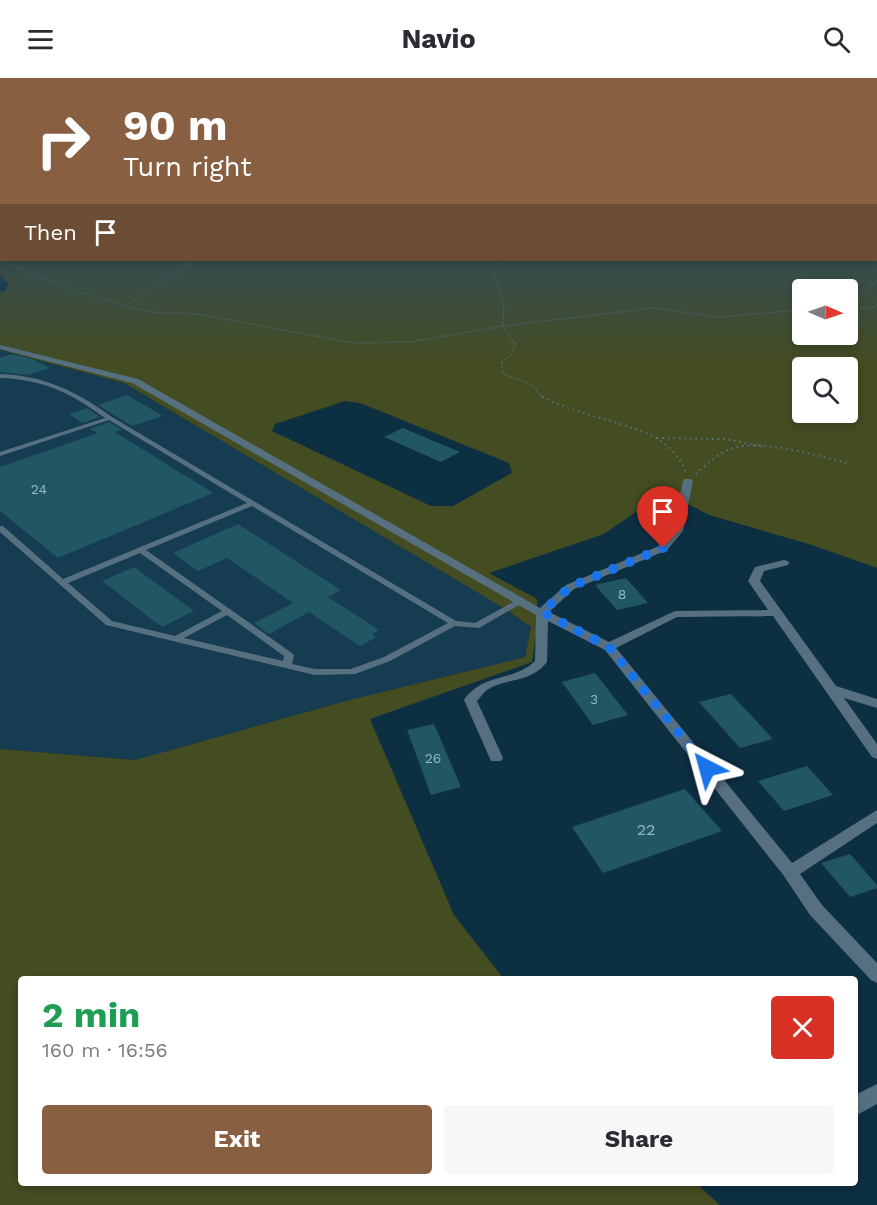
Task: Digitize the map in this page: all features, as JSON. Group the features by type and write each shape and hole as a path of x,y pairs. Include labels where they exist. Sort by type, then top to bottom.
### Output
{"street":[{"path":"0,347 135,381 520,602 609,647 790,872 816,910 877,975"},
{"path":"496,758 470,700 483,687 532,671 541,662 542,612 570,587 663,548 678,531 688,481"},
{"path":"784,563 759,569 754,581 774,613 877,753"},
{"path":"609,647 675,614 774,613"},
{"path":"829,688 877,704"},
{"path":"790,872 877,816"},
{"path":"858,1104 877,1093"}],"lane":[{"path":"0,376 52,383 81,397 110,418 454,623 476,626 520,602"},
{"path":"0,454 110,418"},
{"path":"62,582 252,503"},
{"path":"0,528 109,623 315,672 352,672 387,659 454,623"},
{"path":"141,550 289,655 287,665"},
{"path":"176,639 227,612"}],"path":[{"path":"2,261 76,291 124,306 150,312 197,314 353,343 410,342 503,326 653,308 672,308 699,316 719,318 792,311"},
{"path":"124,306 195,261"},
{"path":"500,261 493,274 504,301 503,326 515,344 512,354 501,363 503,374 529,383 541,397 561,407 657,438 745,440 770,449"},
{"path":"862,293 877,281"},
{"path":"858,309 876,308 877,302"},
{"path":"657,438 683,464 688,481 713,459 730,448 770,449 849,463"}],"shaded area":[{"path":"0,350 124,383 507,610 531,627 525,657 346,701 135,760 0,749"}],"green space":[{"path":"0,261 877,261 877,568 812,545 709,515 690,505 665,500 649,503 604,534 489,573 537,599 537,627 532,662 370,719 454,915 502,976 18,976 18,1186 699,1186 720,1205 0,1205 0,749 135,760 346,701 525,657 531,627 507,610 124,383 0,350 0,292 5,291 9,284 0,275","holes":["345,401 360,403 509,463 512,473 453,506 431,506 272,431 275,424"]}],"building":[{"path":"12,354 32,359 50,368 28,375 0,372 0,358"},
{"path":"127,395 163,416 132,426 98,405"},
{"path":"87,408 100,417 82,423 69,414"},
{"path":"109,422 122,430 115,432 213,493 58,558 0,511 0,467 98,433 90,429"},
{"path":"403,428 460,452 441,462 384,437"},
{"path":"648,502 667,503 667,518 648,516"},
{"path":"238,524 341,590 328,597 379,630 372,634 376,637 360,646 309,612 269,634 254,623 293,603 227,558 198,571 173,553"},
{"path":"134,567 194,611 162,627 102,581"},
{"path":"626,578 648,603 617,610 595,585"},
{"path":"595,673 628,715 593,725 562,682"},
{"path":"731,694 773,739 740,748 699,702"},
{"path":"434,724 461,787 431,795 407,730"},
{"path":"807,766 833,795 784,811 758,781"},
{"path":"685,789 722,831 603,873 572,827"},
{"path":"850,854 877,885 877,888 850,897 821,863"}],"route":[{"path":"663,548 570,587 542,612 609,647 707,768"}]}
